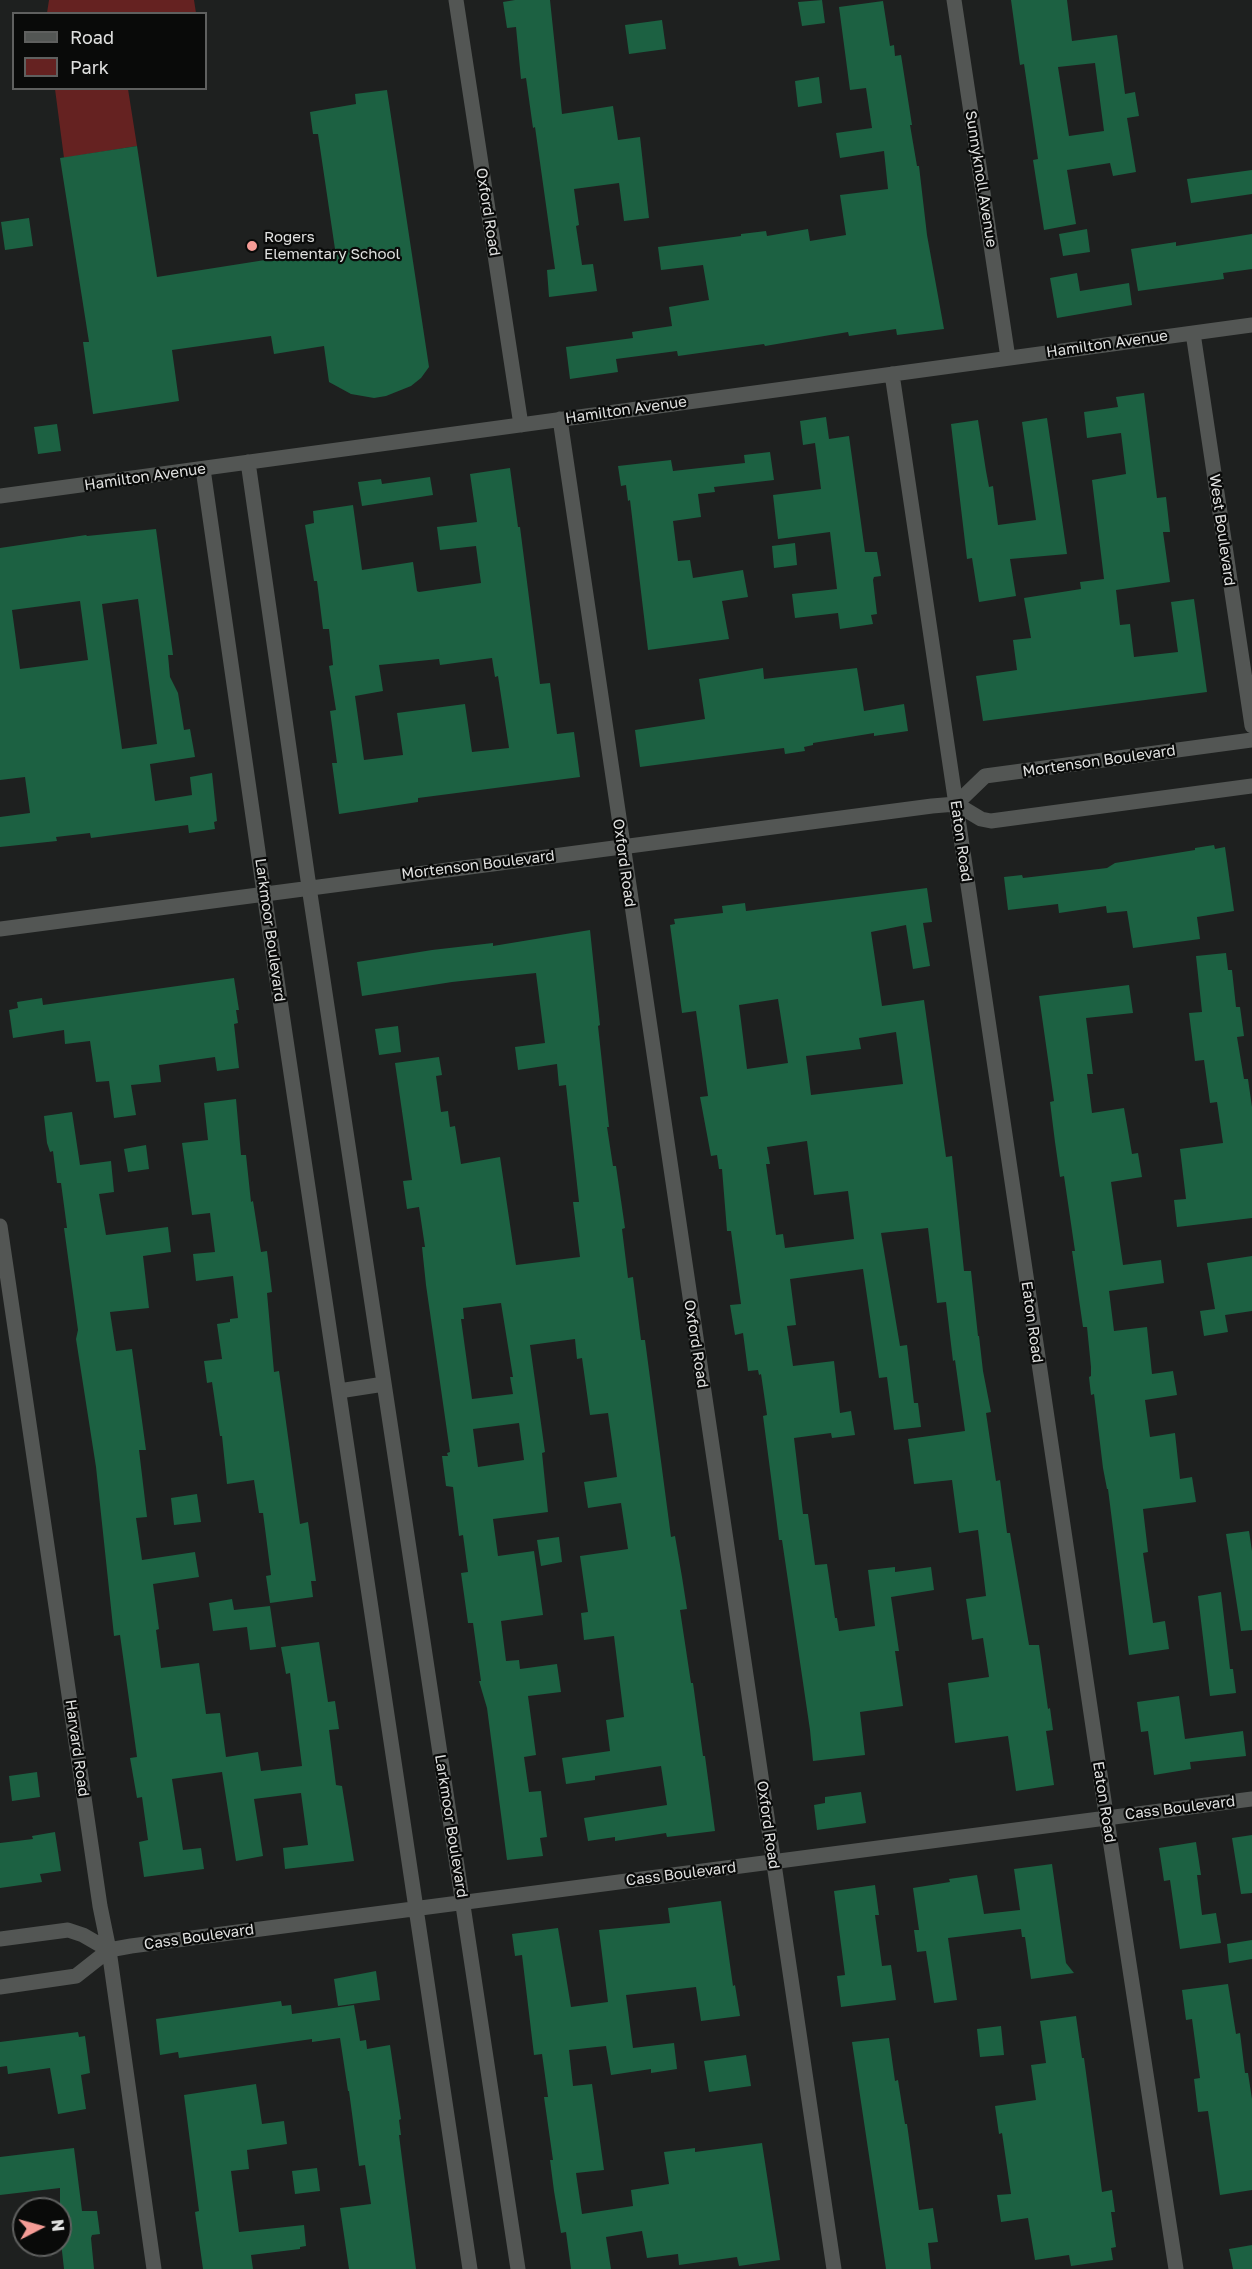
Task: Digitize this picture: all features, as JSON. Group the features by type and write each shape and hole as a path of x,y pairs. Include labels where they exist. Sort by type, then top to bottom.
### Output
{"street":[{"name":"Oxford Road","path":"456,0 521,424"},
{"name":"Sunnyknoll Avenue","path":"954,0 1008,358"},
{"name":"Hamilton Avenue","path":"0,496 1252,324"},
{"name":"West Boulevard","path":"1193,333 1252,726"},
{"name":"Eaton Road","path":"892,374 1176,2269"},
{"name":"Oxford Road","path":"560,419 834,2269"},
{"name":"Larkmoor Boulevard","path":"248,462 309,887 518,2269"},
{"name":"Larkmoor Boulevard","path":"203,469 264,893 470,2269"},
{"name":"Mortenson Boulevard","path":"0,929 956,804 985,776 1252,740"},
{"path":"956,804 981,819 991,821 1252,786"},
{"name":"Harvard Road","path":"0,1226 100,1906 109,1950 154,2269"},
{"path":"339,1391 384,1384"},
{"name":"Cass Boulevard","path":"109,1950 1252,1799"},
{"path":"0,1939 68,1930 109,1950 76,1977 0,1987"}],"green space":[{"path":"49,0 194,0 196,12 47,12"},
{"path":"55,90 128,90 137,146 64,158"}],"building":[{"path":"550,0 562,114 613,106 618,140 640,137 649,218 624,221 619,183 574,189 579,225 576,226 582,265 593,264 597,291 549,297 547,270 555,269 535,127 533,128 526,78 521,79 516,27 507,28 503,2"},
{"path":"822,0 825,23 802,26 798,2"},
{"path":"1011,0 1067,0 1072,41 1117,35 1125,94 1135,92 1139,116 1127,118 1136,172 1113,176 1110,163 1067,170 1076,224 1044,230 1033,160 1038,159 1024,64 1020,65","holes":["1095,63 1104,131 1069,136 1058,67"]},
{"path":"883,1 890,46 894,45 895,56 901,55 912,125 910,125 917,166 919,166 927,235 944,329 897,335 896,329 849,336 848,332 765,346 764,344 678,356 677,351 616,359 618,372 570,379 566,347 633,338 632,332 672,326 669,307 709,300 703,265 661,270 658,247 766,231 767,236 808,229 810,241 846,235 840,195 888,189 884,151 840,158 836,133 872,128 866,88 850,90 839,7"},
{"path":"662,20 666,49 629,54 625,25"},
{"path":"819,77 822,103 798,107 795,81"},
{"path":"387,90 429,367 421,378 411,386 386,396 374,398 351,394 329,382 324,346 274,354 271,336 172,350 179,401 93,414 83,342 89,342 60,158 137,146 157,277 335,249 318,134 313,134 310,112 356,104 355,94"},
{"path":"1252,170 1252,194 1191,203 1187,179"},
{"path":"29,218 33,246 5,250 1,222"},
{"path":"1087,229 1090,252 1063,256 1059,234"},
{"path":"1252,234 1252,269 1223,273 1224,279 1138,291 1131,249 1176,242 1176,246"},
{"path":"1077,273 1080,291 1129,283 1132,305 1057,318 1050,278"},
{"path":"1144,393 1157,498 1166,497 1170,532 1163,532 1170,582 1116,590 1120,625 1130,624 1134,657 1178,652 1171,602 1194,599 1207,692 983,721 976,676 1017,670 1013,640 1031,638 1024,598 1081,589 1080,582 1104,579 1092,480 1126,474 1121,433 1087,438 1084,412 1118,407 1116,397"},
{"path":"826,417 829,439 849,436 865,552 877,552 881,576 874,577 873,580 877,614 871,615 873,624 840,629 838,613 795,618 792,594 837,589 830,532 778,539 773,495 821,489 815,443 803,445 800,421"},
{"path":"1047,418 1067,554 1010,559 1016,596 979,602 972,558 967,559 951,424 978,420 989,487 993,486 998,525 1036,520 1022,422"},
{"path":"57,424 61,451 38,454 34,427"},
{"path":"770,452 774,480 714,487 715,492 698,494 701,517 673,521 678,561 690,560 693,578 743,570 748,597 722,601 729,639 648,650 630,500 628,501 626,485 621,486 618,466 671,460 673,471 745,463 744,455"},
{"path":"510,468 540,684 550,683 557,734 574,732 580,777 418,798 418,802 339,814 332,763 337,763 330,711 336,710 329,666 333,665 329,629 323,629 317,581 314,581 305,525 314,523 313,511 353,505 362,570 413,562 419,592 481,583 476,546 440,550 437,527 477,522 470,474","holes":["492,658 495,677 498,676 509,748 472,752 465,704 397,713 403,755 364,760 355,696 383,691 379,665 439,659 440,665"]},
{"path":"430,477 433,495 362,506 358,482 381,479 382,484"},
{"path":"156,529 173,655 168,655 170,677 178,693 184,730 190,729 195,757 150,764 155,801 192,795 190,777 212,773 217,821 214,822 215,829 189,833 188,825 91,838 90,833 56,837 57,841 0,847 0,817 30,813 25,777 0,780 0,548","holes":["138,599 157,744 122,749 102,604","80,601 88,660 20,669 12,610"]},
{"path":"795,543 797,565 774,568 772,546"},
{"path":"763,668 764,679 857,668 864,711 904,704 908,731 874,736 874,733 813,743 813,745 804,747 805,751 785,754 784,748 640,767 635,730 705,719 699,679"},
{"path":"1214,845 1215,849 1225,847 1234,911 1197,917 1200,939 1133,948 1127,911 1107,913 1106,906 1059,913 1058,904 1008,910 1004,877 1022,875 1023,878 1107,868 1115,863"},
{"path":"927,888 932,922 923,923 930,966 913,969 906,925 871,932 882,1006 924,1000 946,1157 952,1156 964,1271 971,1271 978,1336 991,1412 986,1413 996,1481 1000,1480 1007,1533 1010,1533 1029,1645 1039,1645 1048,1709 1050,1708 1053,1730 1046,1731 1054,1785 1016,1791 1008,1736 955,1743 948,1683 989,1677 983,1638 972,1640 966,1599 986,1596 978,1530 959,1533 952,1480 914,1484 908,1439 965,1431 946,1302 937,1303 928,1228 881,1233 900,1346 907,1345 914,1403 918,1403 921,1427 894,1430 887,1377 879,1378 863,1269 790,1279 796,1325 787,1326 793,1366 834,1361 840,1413 851,1411 855,1435 832,1438 831,1433 794,1438 803,1514 808,1514 815,1565 827,1564 839,1631 875,1626 868,1570 895,1567 895,1572 931,1567 934,1590 891,1597 899,1651 895,1651 903,1706 860,1712 865,1755 813,1761 782,1540 779,1540 763,1416 767,1415 761,1374 759,1375 758,1370 748,1371 743,1333 735,1335 730,1305 741,1304 731,1231 727,1231 722,1169 719,1169 717,1155 711,1156 700,1097 708,1096 696,1011 682,1013 670,925 675,924 674,919 723,913 722,906 745,903 746,911","holes":["778,999 788,1063 747,1069 739,1005","896,1032 903,1084 811,1095 806,1056 861,1049 859,1038","807,1141 814,1195 848,1191 854,1239 785,1248 783,1234 776,1235 766,1164 770,1164 767,1147"]},
{"path":"590,930 609,1127 607,1127 613,1166 616,1166 625,1228 622,1229 628,1278 633,1277 641,1340 645,1340 671,1537 675,1536 687,1609 680,1610 703,1756 705,1756 715,1831 667,1837 666,1833 615,1841 615,1837 588,1841 584,1818 667,1805 661,1766 595,1776 595,1780 566,1784 562,1758 610,1751 606,1720 624,1717 614,1636 584,1640 581,1613 588,1612 580,1556 628,1549 621,1503 588,1508 584,1482 617,1477 608,1413 590,1415 582,1358 577,1359 575,1339 530,1345 545,1452 542,1453 548,1512 493,1519 498,1556 534,1551 543,1615 501,1621 506,1661 519,1660 520,1669 557,1664 561,1692 528,1696 536,1755 524,1757 529,1792 541,1791 547,1837 540,1838 543,1856 507,1860 487,1708 479,1681 481,1681 473,1623 468,1623 461,1573 468,1572 463,1535 459,1536 453,1487 446,1486 442,1456 448,1456 447,1453 450,1452 426,1285 422,1247 425,1247 419,1207 407,1209 403,1181 412,1180 395,1063 439,1057 442,1075 436,1076 441,1112 448,1111 450,1127 455,1126 461,1164 500,1157 516,1265 580,1257 573,1202 579,1202 566,1085 559,1086 557,1064 518,1070 515,1047 545,1043 536,973 452,982 362,996 357,962 432,950 493,943 493,946","holes":["501,1303 513,1377 510,1377 513,1394 472,1399 461,1319 464,1319 463,1308","519,1423 524,1460 478,1467 473,1429"]},
{"path":"1226,953 1228,970 1232,970 1236,1007 1240,1007 1244,1036 1237,1037 1244,1079 1248,1079 1252,1107 1252,1218 1177,1227 1174,1200 1186,1199 1180,1149 1223,1143 1217,1102 1210,1103 1204,1060 1195,1061 1189,1013 1202,1012 1196,956"},
{"path":"234,978 239,1010 236,1010 238,1023 234,1024 239,1068 217,1071 215,1057 159,1065 161,1082 131,1085 136,1115 114,1118 109,1081 96,1082 90,1041 65,1044 64,1030 13,1038 9,1010 18,1008 17,1002 42,998 43,1005"},
{"path":"1129,985 1133,1013 1086,1018 1093,1074 1087,1074 1092,1113 1124,1108 1132,1154 1138,1153 1142,1177 1111,1182 1123,1265 1161,1260 1164,1283 1109,1291 1114,1331 1147,1327 1152,1374 1173,1371 1177,1395 1145,1400 1150,1437 1175,1433 1180,1479 1192,1477 1196,1502 1143,1509 1148,1552 1143,1553 1153,1623 1165,1621 1169,1649 1129,1655 1108,1489 1103,1468 1094,1394 1091,1395 1087,1327 1083,1327 1064,1176 1060,1177 1055,1142 1050,1102 1054,1101 1039,996"},
{"path":"398,1026 401,1052 379,1055 375,1029"},
{"path":"236,1099 241,1155 246,1155 251,1202 253,1201 261,1252 267,1251 272,1292 267,1293 274,1372 279,1371 300,1524 308,1522 316,1581 311,1581 313,1597 270,1603 266,1576 271,1575 263,1513 259,1513 254,1480 227,1484 222,1436 220,1436 212,1382 207,1383 204,1361 222,1359 217,1324 238,1318 233,1276 196,1281 193,1254 215,1252 210,1213 192,1215 182,1143 208,1140 204,1103"},
{"path":"72,1112 80,1165 111,1161 114,1192 99,1194 106,1235 168,1227 171,1252 143,1256 149,1308 110,1312 116,1351 132,1349 146,1450 139,1450 147,1517 136,1518 142,1560 195,1552 199,1577 153,1584 161,1668 199,1663 206,1714 220,1713 226,1757 258,1752 261,1771 302,1766 290,1673 286,1674 281,1647 319,1642 328,1702 335,1701 339,1729 329,1730 336,1785 342,1786 354,1861 285,1869 283,1848 308,1845 301,1793 254,1799 263,1856 236,1861 222,1772 172,1779 183,1850 201,1848 204,1869 144,1877 139,1842 148,1840 142,1797 137,1798 130,1758 137,1757 120,1635 114,1636 96,1467 76,1339 78,1330 64,1228 67,1228 61,1183 57,1183 53,1151 50,1152 47,1143 44,1116"},
{"path":"146,1145 149,1169 128,1172 124,1149"},
{"path":"1252,1256 1252,1311 1225,1315 1228,1332 1204,1336 1200,1311 1215,1309 1207,1263"},
{"path":"197,1494 201,1522 174,1525 171,1498"},
{"path":"1249,1531 1252,1551 1252,1630 1241,1631 1226,1534"},
{"path":"559,1537 562,1562 541,1566 537,1540"},
{"path":"1221,1592 1230,1669 1233,1669 1236,1693 1210,1696 1198,1596"},
{"path":"232,1599 234,1610 270,1606 276,1647 250,1650 247,1627 213,1631 209,1603"},
{"path":"1179,1696 1185,1739 1243,1731 1246,1756 1190,1762 1191,1769 1154,1775 1148,1731 1141,1732 1137,1702"},
{"path":"37,1772 40,1797 12,1801 9,1776"},
{"path":"861,1792 866,1823 817,1830 814,1805 825,1803 825,1797"},
{"path":"55,1832 61,1871 40,1874 42,1882 0,1888 0,1843 33,1839 32,1836"},
{"path":"1252,1835 1252,1893 1241,1894 1232,1838"},
{"path":"1196,1842 1201,1875 1197,1875 1202,1915 1216,1913 1221,1943 1180,1949 1170,1880 1164,1881 1159,1848"},
{"path":"1052,1864 1066,1963 1074,1973 1031,1979 1025,1937 1022,1937 1021,1929 948,1938 957,2000 934,2003 926,1951 917,1952 914,1930 919,1930 913,1888 977,1875 984,1914 1020,1910 1014,1869"},
{"path":"875,1885 879,1915 875,1915 882,1966 891,1965 896,2000 841,2007 837,1976 845,1975 834,1891"},
{"path":"721,1901 733,1986 735,1985 740,2016 701,2021 696,1987 626,1995 633,2048 674,2043 677,2069 651,2073 651,2069 611,2075 606,2046 569,2050 573,2086 592,2084 604,2170 576,2173 582,2214 633,2206 631,2190 669,2184 664,2152 695,2148 695,2152 762,2143 780,2260 739,2266 737,2257 679,2265 678,2254 647,2258 642,2231 606,2237 611,2269 571,2269 566,2232 561,2233 554,2191 550,2160 553,2160 544,2097 548,2097 542,2054 534,2055 522,1955 515,1956 512,1934 558,1928 571,2007 608,2002 599,1930 670,1923 668,1908"},
{"path":"1252,1940 1252,1959 1229,1963 1227,1944"},
{"path":"376,1971 380,2000 338,2006 334,1979"},
{"path":"1228,1984 1236,2034 1240,2033 1245,2073 1248,2073 1252,2099 1252,2190 1220,2195 1208,2111 1198,2112 1194,2079 1200,2078 1192,2019 1186,2020 1182,1990"},
{"path":"281,2001 282,2006 291,2005 292,2014 354,2005 360,2041 366,2040 367,2049 390,2045 401,2119 399,2120 401,2135 399,2135 416,2269 349,2269 340,2208 371,2204 365,2165 359,2166 340,2038 312,2042 312,2039 179,2058 178,2052 160,2055 156,2019"},
{"path":"1076,2016 1102,2192 1112,2190 1115,2212 1111,2212 1116,2247 1111,2248 1113,2260 1071,2266 1069,2255 1035,2260 1028,2218 1001,2222 997,2195 1011,2194 1002,2133 999,2134 995,2106 1036,2100 1031,2065 1046,2063 1040,2021"},
{"path":"1001,2026 1004,2055 980,2057 977,2029"},
{"path":"78,2032 79,2037 85,2036 90,2073 81,2075 86,2109 58,2114 50,2068 8,2074 7,2066 0,2067 0,2042"},
{"path":"889,2038 895,2081 898,2080 905,2124 907,2124 919,2210 933,2208 938,2242 928,2243 931,2269 886,2269 852,2042"},
{"path":"746,2055 751,2086 709,2092 704,2061"},
{"path":"256,2084 262,2124 284,2121 287,2144 247,2150 249,2169 231,2171 239,2232 304,2225 306,2246 300,2249 251,2255 253,2269 203,2269 195,2212 199,2211 184,2095"},
{"path":"74,2148 82,2211 97,2211 100,2234 92,2235 91,2238 94,2269 64,2269 63,2257 72,2257 72,2197 60,2197 60,2188 0,2195 0,2157"},
{"path":"317,2168 320,2191 295,2194 292,2171"},
{"path":"1252,2245 1252,2269 1233,2269 1229,2249"}],"place":[{"name":"Rogers Elementary School","path":"252,246"}]}
